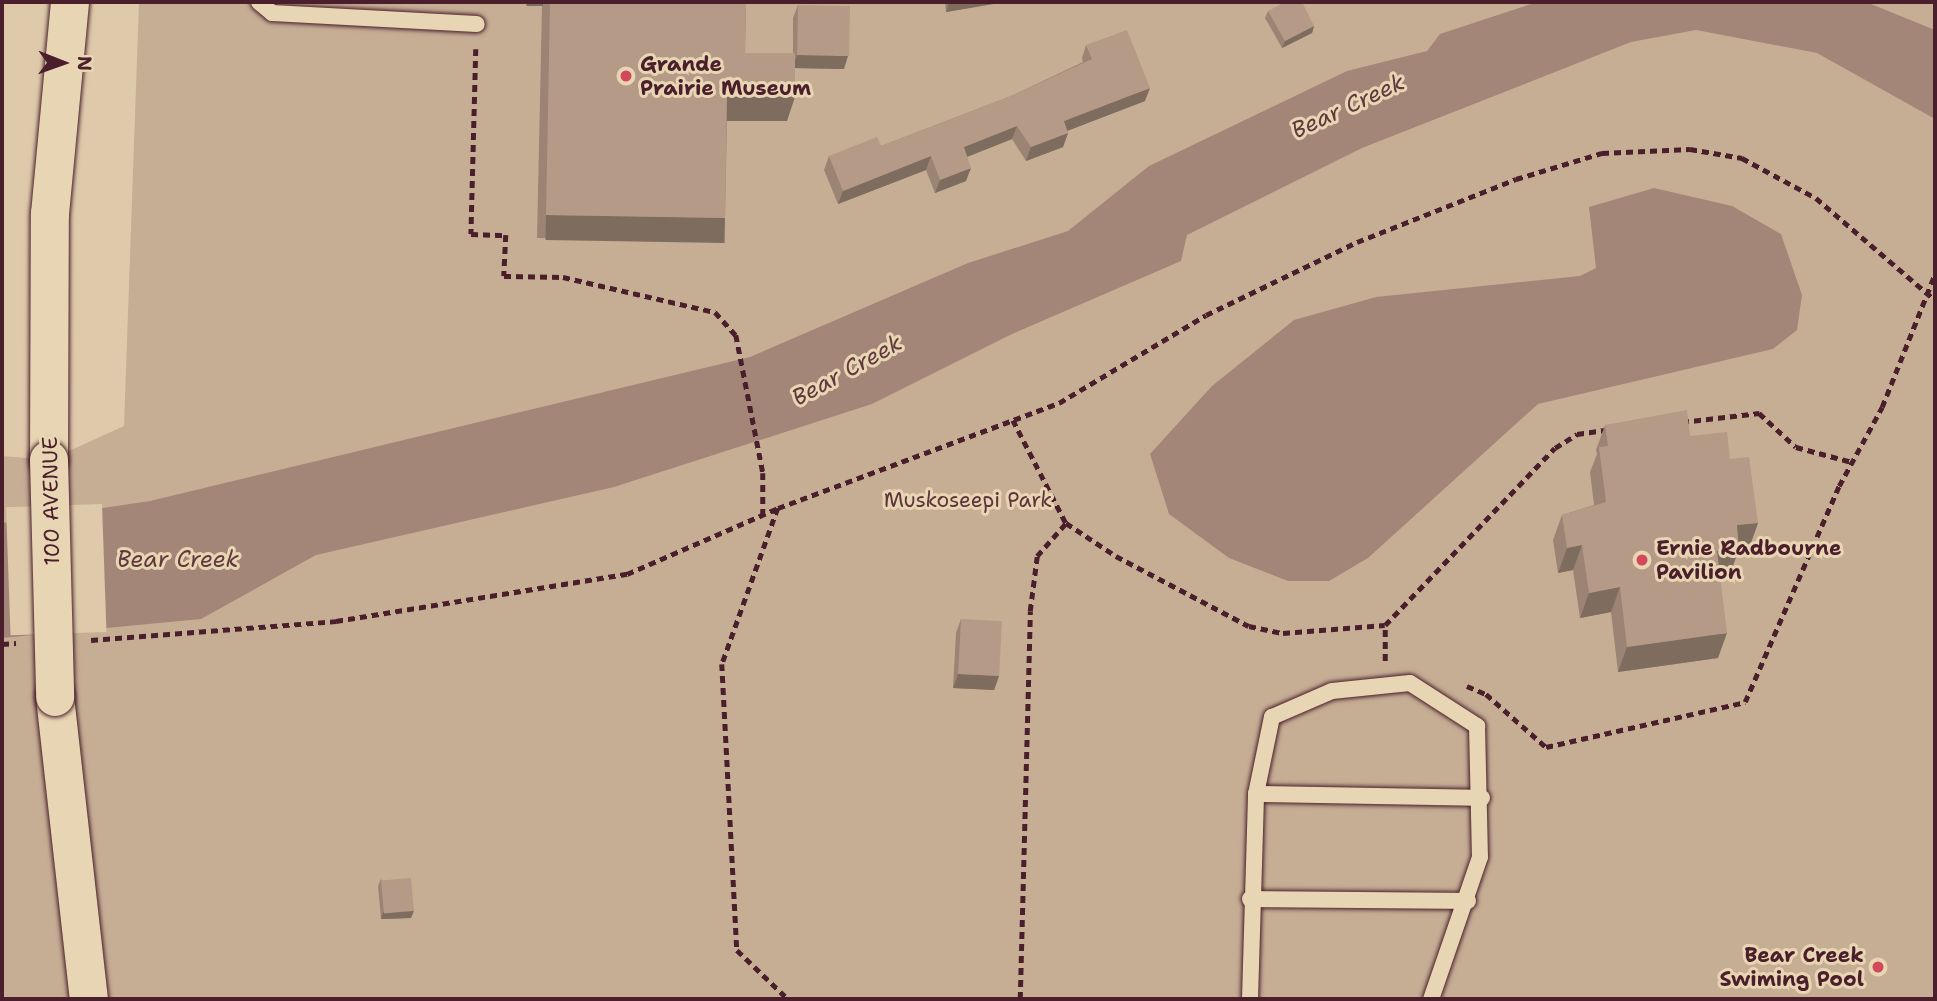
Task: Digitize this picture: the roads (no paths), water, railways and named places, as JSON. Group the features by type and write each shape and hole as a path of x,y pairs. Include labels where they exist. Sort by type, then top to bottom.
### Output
{"main road":[{"name":"100 AVENUE","path":"70,2 50,214 49,460 55,697 89,999"}],"lane":[{"path":"259,2 272,13 477,24"},
{"path":"1250,999 1250,899 1256,794 1272,717 1332,691 1410,683 1477,726 1482,798 1479,857 1468,901 1431,999"},
{"path":"1256,794 1482,798"},
{"path":"1250,899 1468,901"}],"water":[{"name":"Bear Creek","path":"1537,2 1866,2 1935,30 1935,119 1817,53 1696,30 1631,42 1362,148 1187,235 1181,261 1012,334 872,404 614,487 316,555 201,619 2,638 2,523 150,501 750,357 968,263 1068,231 1149,166 1347,71 1427,51 1440,34"},
{"path":"1654,188 1732,206 1781,234 1802,295 1797,330 1773,349 1538,404 1368,558 1329,581 1288,581 1229,558 1169,514 1150,454 1212,386 1294,320 1376,297 1580,276 1596,268 1589,207"}],"place":[{"name":"Grande Prairie Museum","path":"626,76"},
{"name":"Ernie Radbourne Pavilion","path":"1642,560"},
{"name":"Bear Creek Swiming Pool","path":"1878,967"}],"park label":[{"name":"Muskoseepi Park","path":"968,500"}]}
